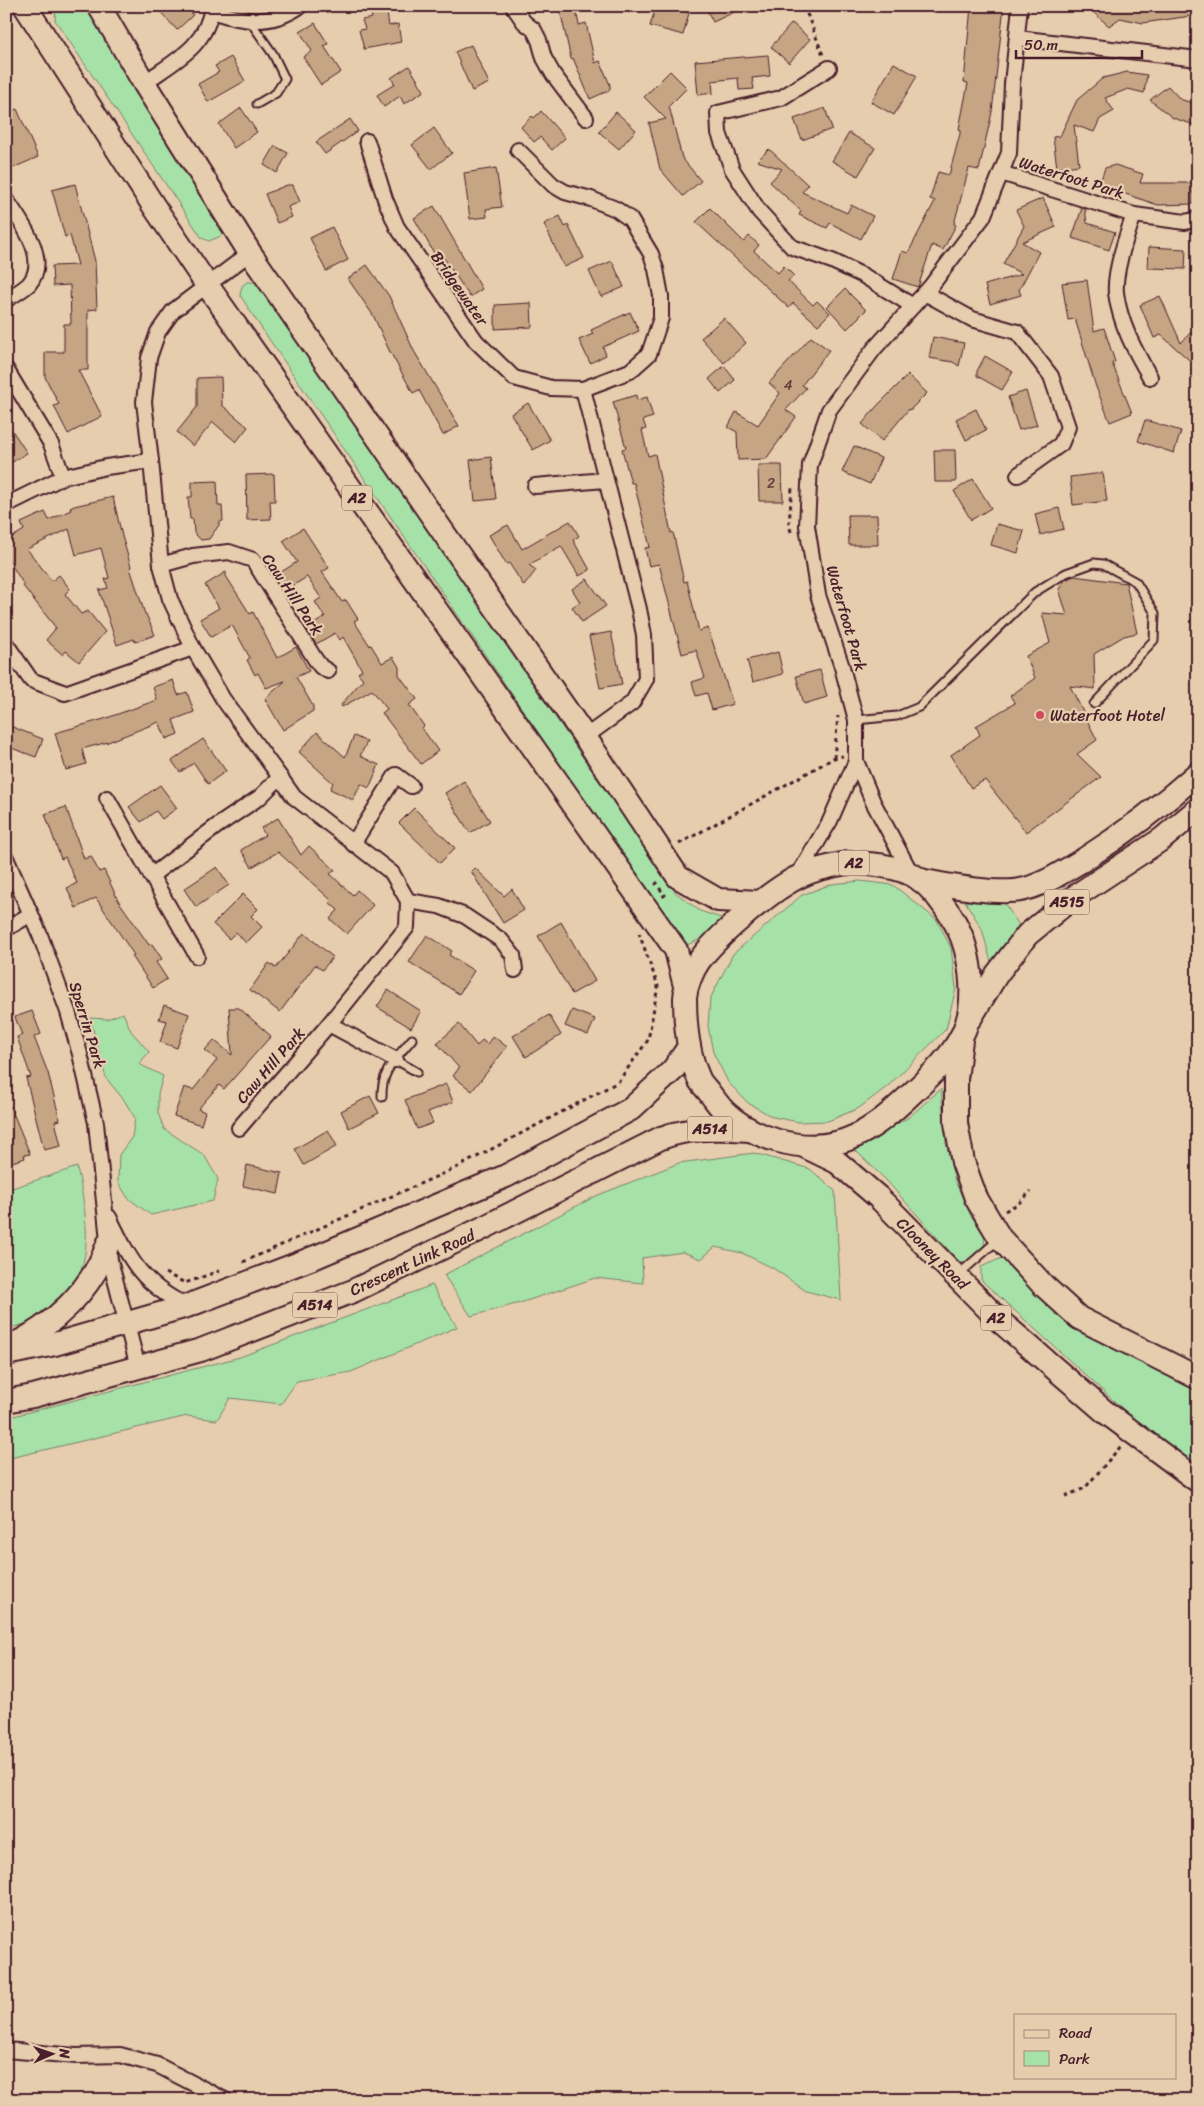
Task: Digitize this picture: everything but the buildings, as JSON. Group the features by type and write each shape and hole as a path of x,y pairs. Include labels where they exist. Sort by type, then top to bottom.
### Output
{"highway":[{"path":"99,6 144,83 250,253 585,737 678,878 718,900 761,902"},
{"name":"A2","path":"27,7 155,208 207,285 676,950 686,990 685,1019 689,1047 700,1081 725,1112 751,1130"},
{"name":"A515","path":"916,878 956,887 1003,890 1024,889 1057,876 1104,846 1168,800 1198,773"},
{"name":"A515","path":"964,1031 997,974 1028,935 1071,899 1162,840 1198,809"},
{"name":"A2","path":"686,990 698,963 715,942 761,902 795,878 823,867 866,863 886,867 916,878 938,897 957,925 968,957 972,989 956,1079 956,1123 962,1162 976,1198 995,1229 1042,1285 1079,1318 1198,1378"},
{"name":"A2","path":"804,1146 835,1143 858,1135 890,1114 949,1055 964,1031"},
{"path":"6,1354 55,1344 187,1306 318,1256 506,1176 631,1109 673,1070 689,1047"},
{"name":"Crescent Link Road","path":"6,1401 33,1396 201,1350 353,1291 661,1138 690,1130 718,1128 751,1130"},
{"name":"A514","path":"751,1130 763,1136 804,1146"},
{"name":"Clooney Road","path":"804,1146 837,1162 878,1197 1001,1322 1104,1411 1198,1481"},
{"path":"6,1348 29,1337 65,1311 102,1262 108,1244"}],"street":[{"path":"144,83 195,46 207,27 212,8 232,18 250,20 285,16 300,6"},
{"path":"513,6 524,22 534,30 544,58 553,74 586,118"},
{"name":"Waterfoot Park","path":"916,878 873,802 856,758 856,720 842,667 818,595 807,526 810,465 829,410 874,349 925,292 983,217 1009,153 1020,6"},
{"path":"1017,38 1198,59"},
{"path":"829,68 781,98 718,113 719,133 732,169 759,212 792,247 832,261 864,276 913,306"},
{"name":"Bridgewater","path":"367,141 385,199 397,227 476,341 493,360 514,378 552,388 583,389 630,372 648,354 661,318 661,296 651,254 630,219 616,210 591,199 565,192 553,185 518,150"},
{"name":"Waterfoot Park","path":"1001,173 1134,215 1185,222 1198,219"},
{"path":"6,300 29,284 37,264 29,234 8,202"},
{"name":"Waterfoot Park","path":"1134,215 1123,246 1116,291 1128,339 1150,377"},
{"path":"250,253 173,311 158,332 149,358 144,402 160,565 170,599 193,648 223,699 294,797 392,873 408,901 439,906 464,916 501,940 513,954 515,970"},
{"path":"925,292 972,319 1018,332 1052,376 1068,427 1061,444 1018,475"},
{"path":"6,369 51,444 63,478"},
{"path":"583,389 639,609 644,635 646,679 632,703 585,737"},
{"path":"6,505 63,478 106,467 151,461"},
{"path":"535,486 605,480"},
{"name":"Caw Hill Park","path":"160,565 193,556 229,552 253,560 315,659 321,667 328,671"},
{"path":"6,644 31,680 65,693 193,648"},
{"name":"Waterfoot Park","path":"795,878 830,821 856,758"},
{"path":"353,844 396,775 411,786"},
{"path":"151,876 217,826 260,797 280,777"},
{"path":"107,798 197,956"},
{"name":"Sperrin Park","path":"6,858 31,914 68,1012 80,1054 96,1123 110,1260 138,1367"},
{"name":"Caw Hill Park","path":"239,1128 328,1024 407,927 408,901"},
{"path":"6,929 31,914"},
{"name":"Caw Hill Park","path":"328,1024 396,1060"},
{"name":"Sperrin Park","path":"105,1210 124,1248 143,1276 156,1288 187,1306"},
{"path":"6,2050 76,2056 120,2055 157,2065 225,2100"}],"lane":[{"path":"250,20 273,54 285,79 276,93 257,104"},
{"path":"856,720 897,716 919,707 1035,592 1066,573 1094,562 1103,564 1136,582 1155,612 1154,640 1094,704"},
{"path":"382,1097 382,1084 386,1070 412,1039"},
{"path":"396,1060 417,1072"},
{"path":"956,1277 995,1229"}],"path":[{"path":"804,6 829,68"},
{"path":"792,542 790,524 794,483"},
{"path":"834,758 839,713"},
{"path":"678,844 834,758 856,758"},
{"path":"236,1265 458,1168 618,1082 648,1040 658,986 637,929"},
{"path":"995,1229 1031,1191"},
{"path":"159,1270 184,1283 228,1268"},
{"path":"1066,1496 1085,1488 1133,1433"}],"green space":[{"path":"56,6 85,6 223,231 221,236 209,241 202,238 55,20"},
{"path":"247,282 254,282 260,285 675,892 700,911 721,918 715,928 706,936 684,946 256,320 240,295 242,286"},
{"path":"860,881 893,885 937,920 951,948 956,988 946,1029 888,1086 859,1108 828,1121 799,1122 773,1117 748,1103 728,1082 713,1052 708,1026 710,999 733,954 802,895 832,884"},
{"path":"965,901 988,903 1003,901 1019,925 991,962 982,929"},
{"path":"123,1013 131,1031 149,1052 139,1064 163,1076 158,1094 158,1113 164,1129 204,1155 218,1179 213,1201 151,1215 128,1198 118,1182 119,1155 132,1137 135,1118 124,1100 106,1078 90,1018 107,1019"},
{"path":"941,1089 946,1143 955,1181 970,1214 985,1236 984,1245 972,1259 961,1264 885,1179 854,1149 909,1117"},
{"path":"754,1153 810,1169 835,1191 841,1300 806,1291 773,1268 742,1253 715,1247 701,1259 683,1252 642,1258 643,1283 595,1278 520,1303 471,1316 444,1275 596,1196 679,1163"},
{"path":"77,1167 84,1205 86,1232 84,1258 78,1276 60,1298 32,1321 6,1329 6,1190"},
{"path":"1002,1258 1040,1298 1104,1343 1198,1392 1198,1466 1146,1430 981,1280 981,1267"},
{"path":"432,1285 457,1327 351,1372 297,1381 281,1404 230,1398 217,1420 187,1416 6,1459 6,1418 240,1357"}],"place":[{"name":"Waterfoot Hotel","path":"1040,715"}]}
